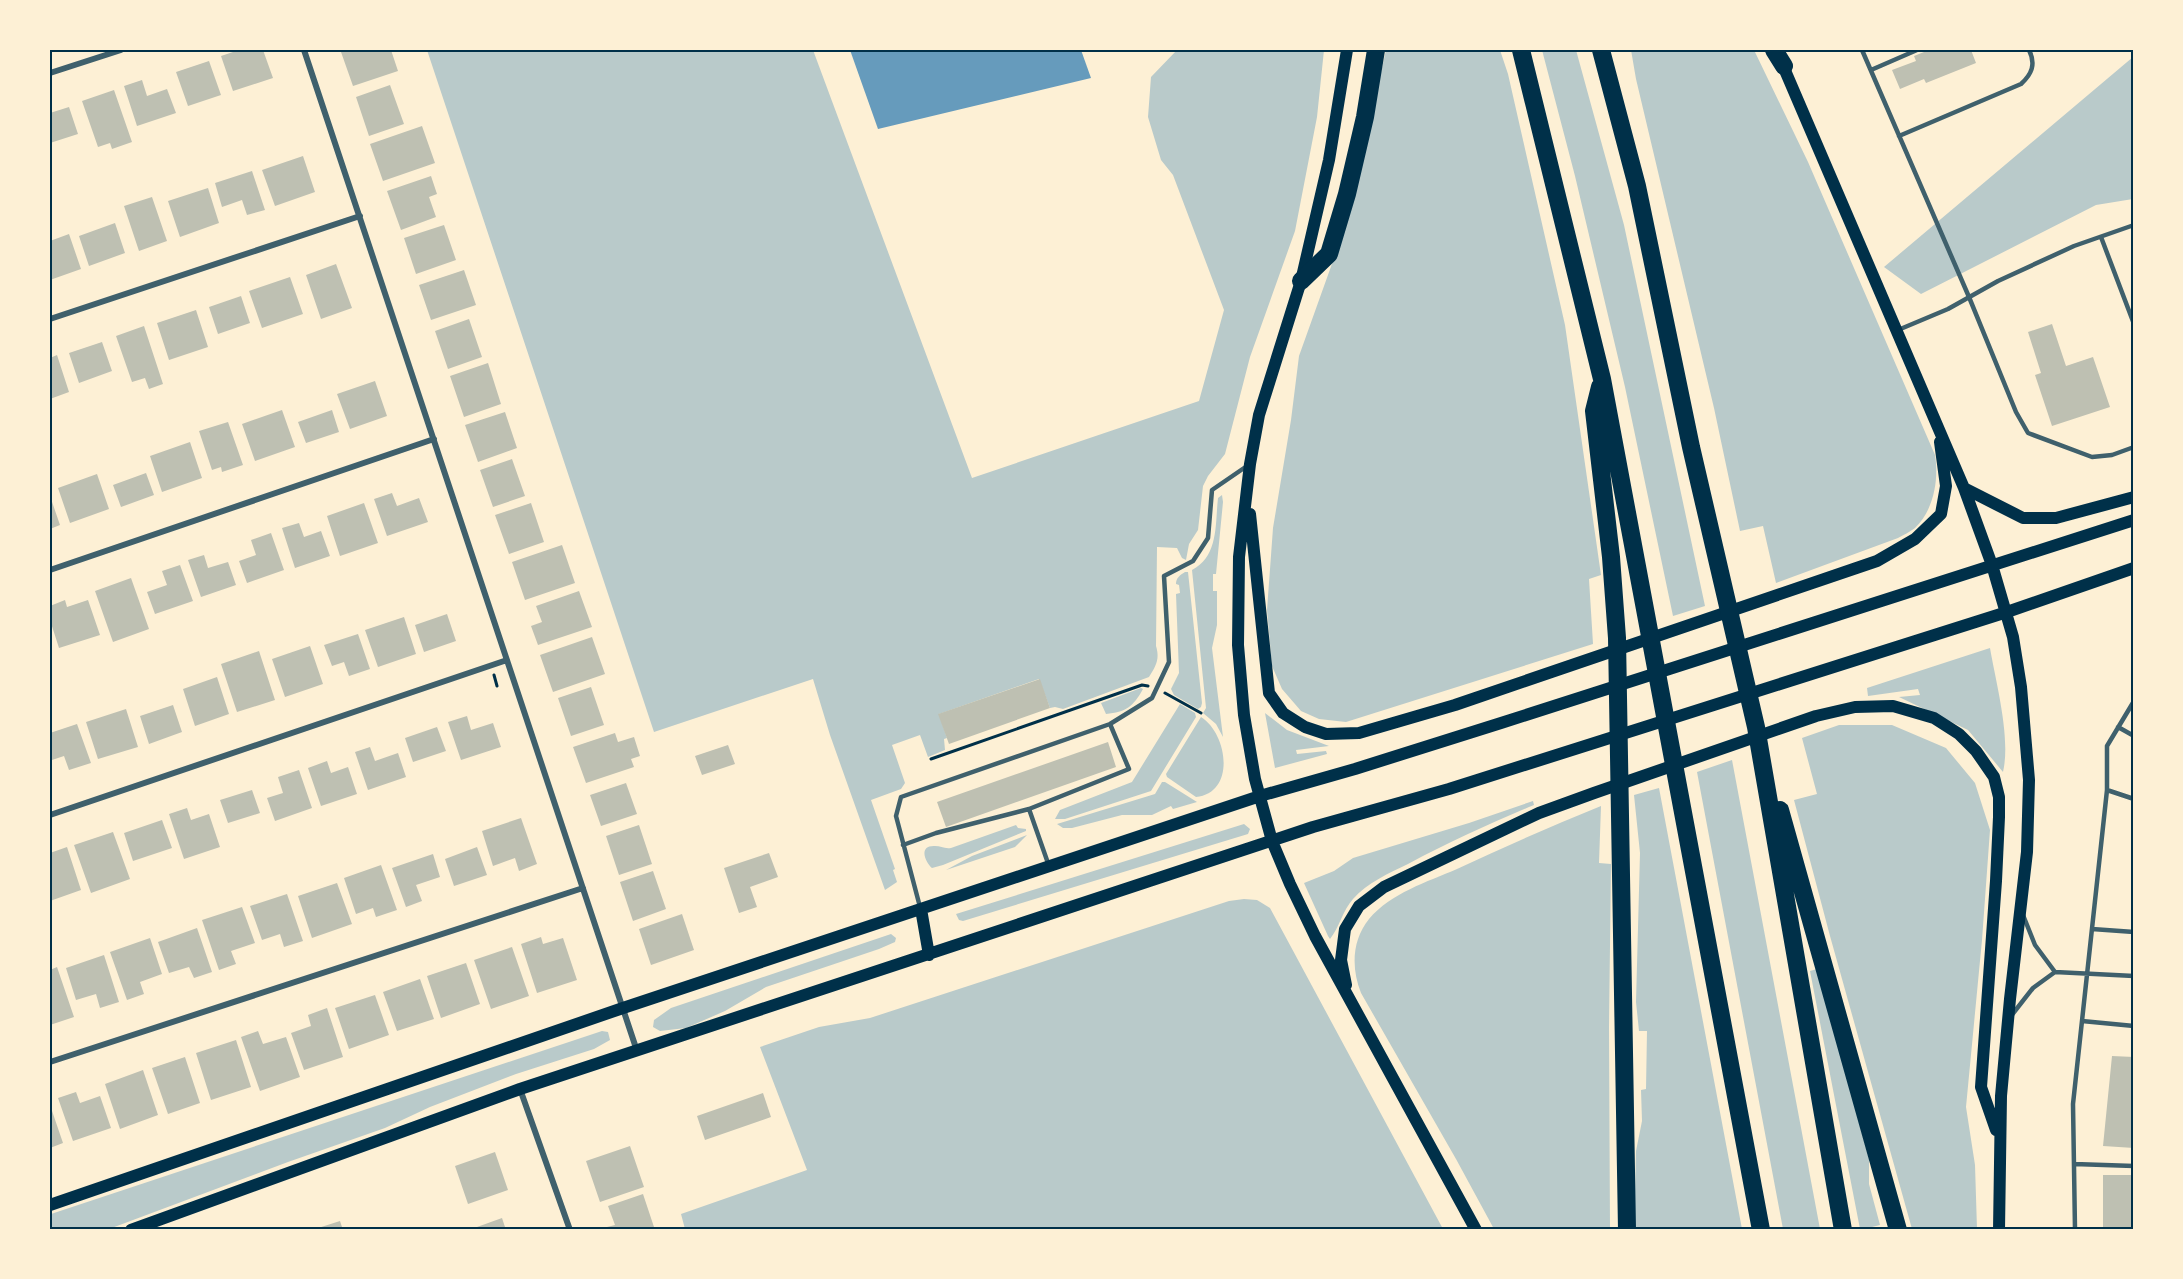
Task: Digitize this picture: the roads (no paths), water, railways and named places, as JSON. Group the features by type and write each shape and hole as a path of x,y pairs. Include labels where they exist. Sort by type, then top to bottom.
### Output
{"highway":[{"path":"1301,281 1329,254 1347,194 1365,117 1377,50"},
{"path":"1521,50 1602,379 1761,1230"},
{"path":"1601,50 1637,186 1691,447 1756,727 1843,1230"},
{"path":"1602,379 1594,411 1611,557 1617,638 1627,1230"},
{"path":"1756,727 1826,965 1898,1230"}],"main road":[{"path":"1347,50 1329,160 1301,281 1259,415 1250,464 1239,557 1238,645 1244,715 1260,796 1272,841 1290,884 1315,936 1476,1230"},
{"path":"1778,55 1964,488 2007,612 2022,687 2029,780 2027,852 2008,1021 1999,1138 1998,1230"},
{"path":"1248,495 1269,693 1283,713 1305,727 1326,734 1359,733 1455,705 1877,561 1898,550 1926,530 1941,514 1946,486 1938,426"},
{"path":"1964,488 2023,518 2056,518 2133,497"},
{"path":"50,1205 623,1008 1260,796 1355,769 2133,520"},
{"path":"131,1230 520,1089 1313,827 1449,789 1592,744 2007,612 2133,568"},
{"path":"1350,1000 1341,960 1345,929 1359,906 1384,887 1539,813 1594,793 1816,716 1855,707 1893,706 1934,718 1959,734 1976,751 1994,777 1999,807 1996,881 1981,1087 1999,1138"},
{"path":"921,909 929,955"}],"street":[{"path":"50,74 121,50"},
{"path":"304,50 638,1051"},
{"path":"50,319 360,216"},
{"path":"50,570 434,439"},
{"path":"50,815 507,660"},
{"path":"50,1062 583,888"},
{"path":"520,1089 570,1230"}],"lane":[{"path":"1862,50 2016,412 2028,433 2092,457 2112,455 2133,447"},
{"path":"1871,70 1917,50"},
{"path":"1899,136 2021,84 2031,75 2034,58 2030,50"},
{"path":"1898,330 1947,309 1998,281 2074,246 2133,225"},
{"path":"2101,237 2133,324"},
{"path":"921,909 896,816 901,797 1110,724 1152,698 1169,662 1164,576 1193,561 1208,538 1212,490 1250,464"},
{"path":"2075,1230 2073,1104 2107,790 2107,746 2133,701"},
{"path":"903,845 936,833 1029,809 1129,769 1110,724"},
{"path":"2118,727 2133,736"},
{"path":"2107,790 2133,799"},
{"path":"1029,809 1049,866"},
{"path":"2021,906 2035,945 2055,972"},
{"path":"2092,929 2133,932"},
{"path":"2008,1021 2029,993 2055,972 2133,976"},
{"path":"2082,1021 2133,1026"},
{"path":"2074,1164 2133,1166"}],"water":[{"path":"850,50 1081,50 1091,78 878,129"}]}
